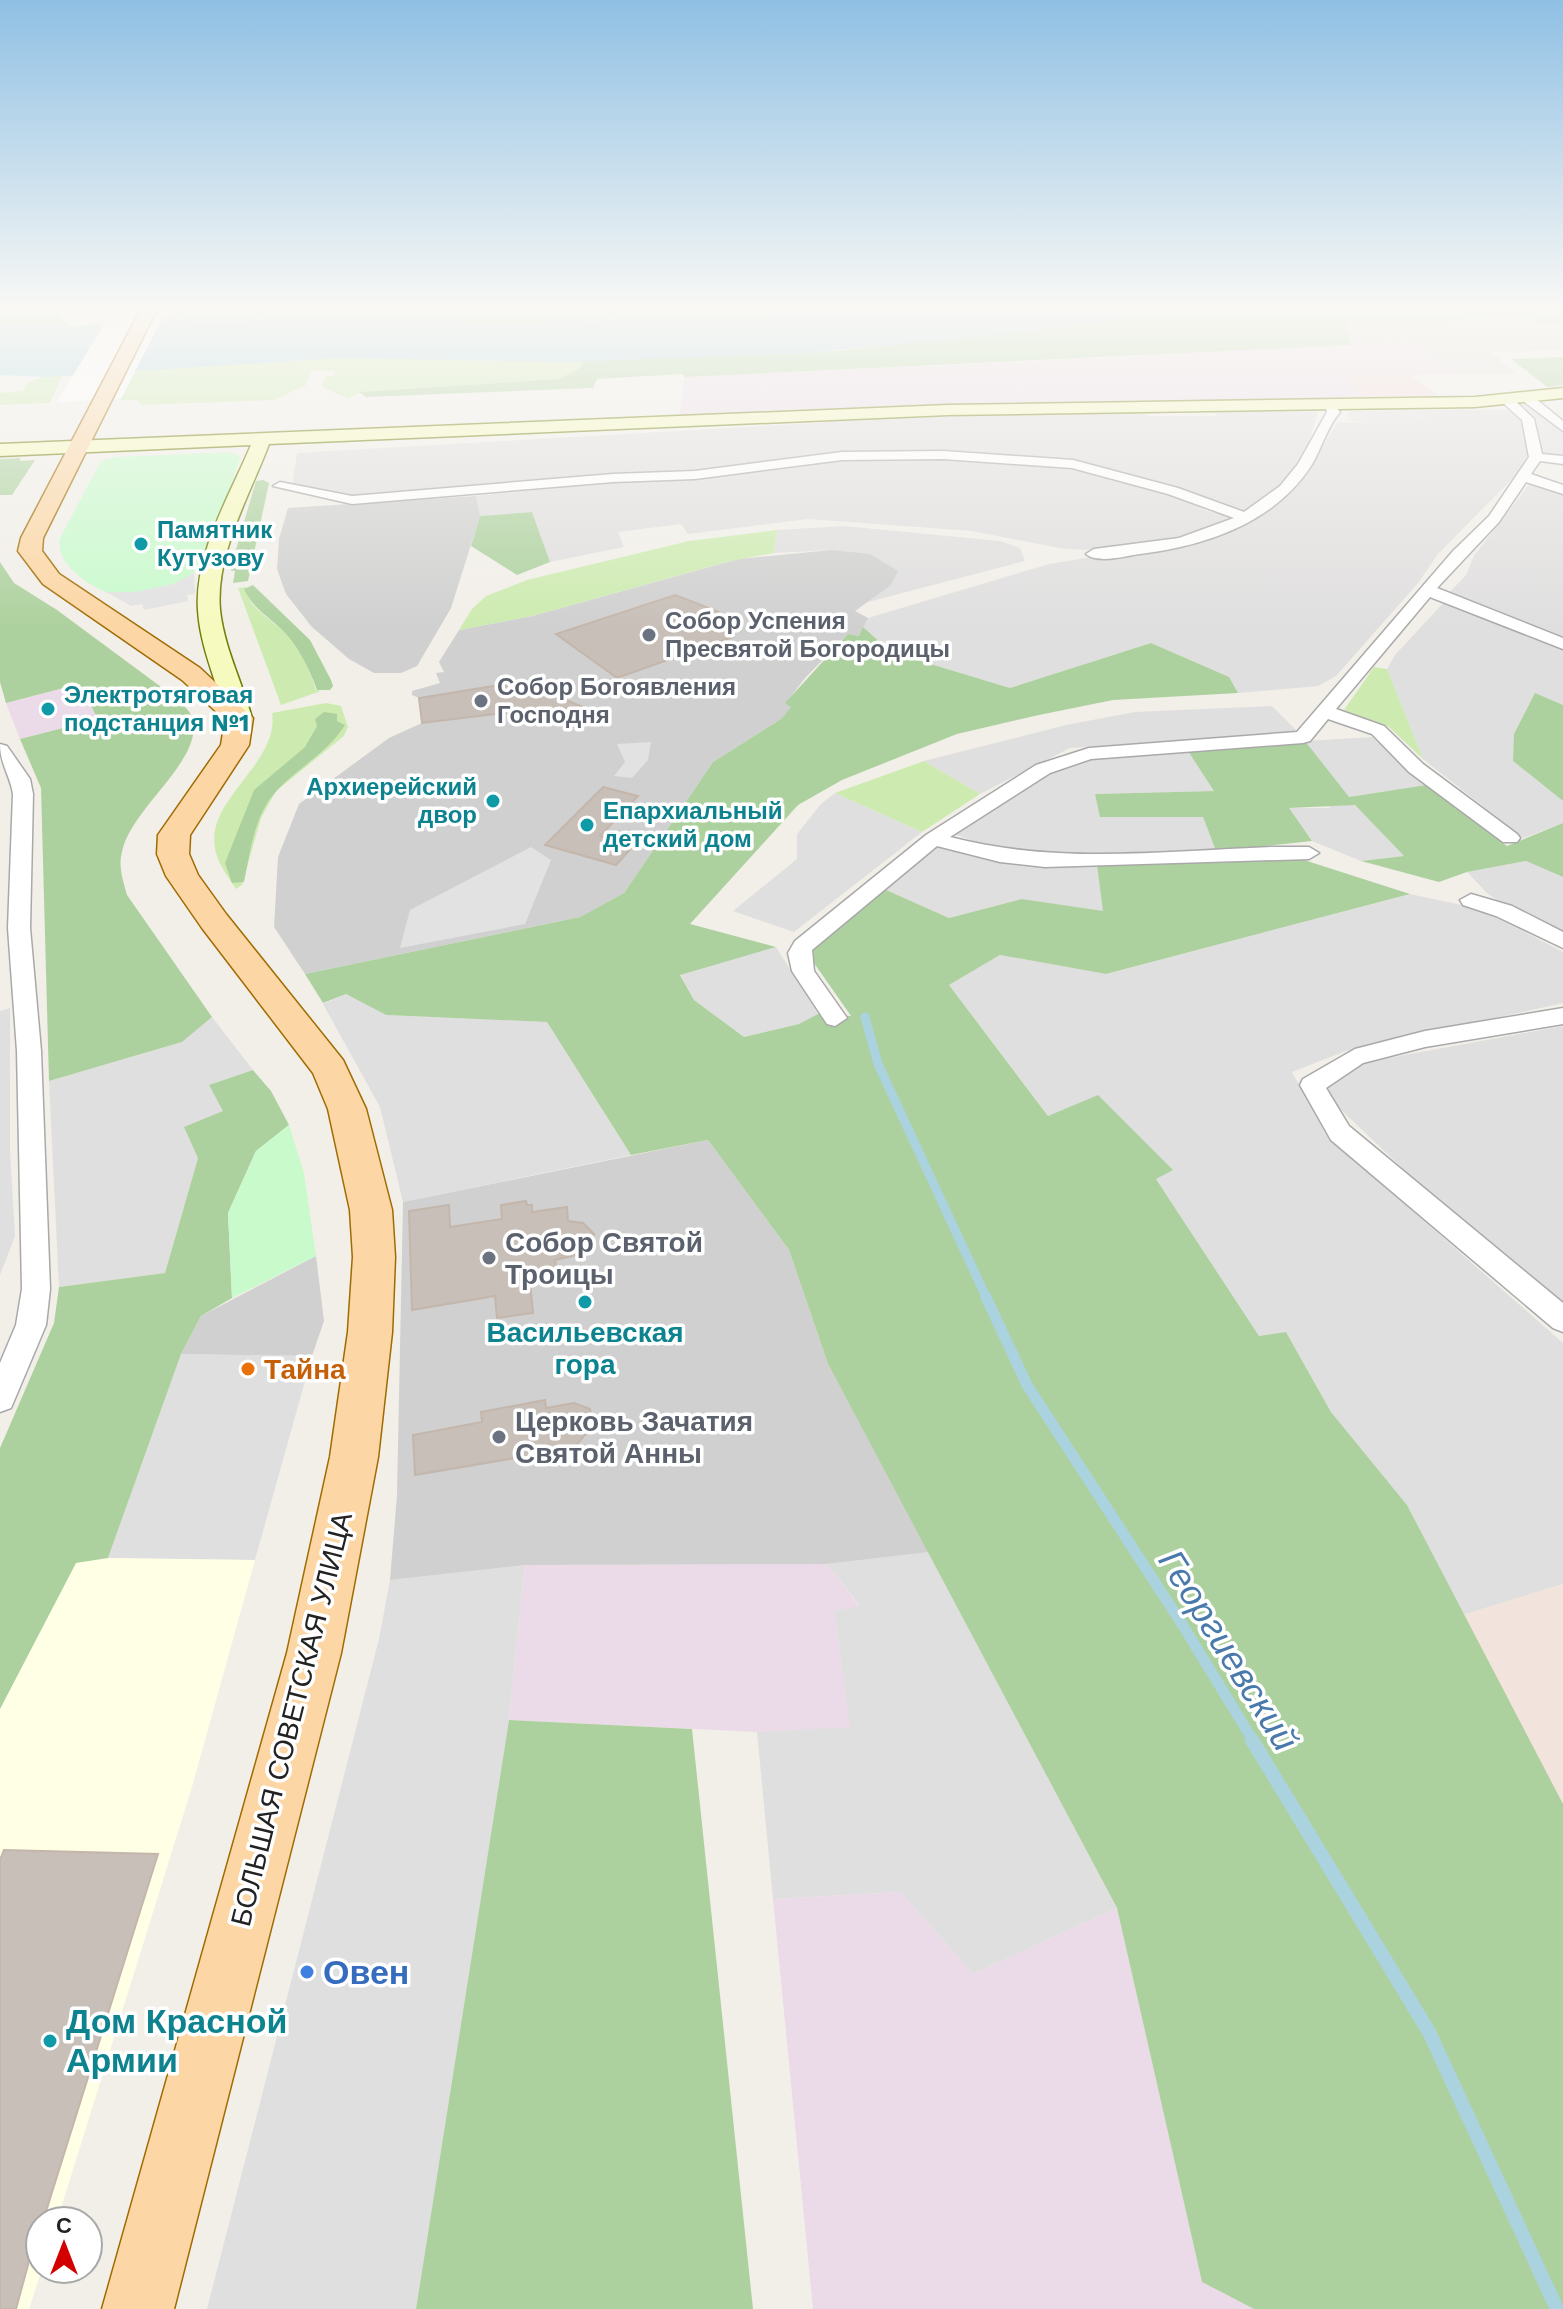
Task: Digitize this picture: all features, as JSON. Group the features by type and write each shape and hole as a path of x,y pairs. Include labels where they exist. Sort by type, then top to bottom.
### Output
{"main road":[{"path":"94,413 32,538 32,558 51,579 199,680 239,718"},
{"path":"0,450 261,442 877,413"},
{"path":"239,718 216,640 209,593 261,442"},
{"name":"БОЛЬШАЯ СОВЕТСКАЯ УЛИЦА","path":"138,2309 314,1653 354,1457 370,1332 374,1257 371,1210 347,1109 330,1069 214,921 182,876 173,854 174,835 235,745 239,718"}],"street":[{"path":"1094,554 1156,549 1205,537 1246,518 1279,494 1304,466 1325,419 1333,413"},
{"path":"835,1018 803,971 799,953 803,946 933,839 1043,769 1089,754 1303,737 1428,590 1494,519 1536,457 1528,419 1521,413"},
{"path":"1545,413 1563,427"},
{"path":"280,486 352,500 613,478 695,475 842,456 943,455 1073,464 1173,491 1246,518"},
{"path":"1536,457 1563,460"},
{"path":"1522,476 1563,490"},
{"path":"1428,590 1563,644"},
{"path":"1326,712 1378,730 1416,768 1510,838"},
{"path":"0,750 20,779 23,794 19,928 29,1051 36,1289 31,1325 0,1399"},
{"path":"933,839 1010,857 1059,860 1256,851 1309,853"},
{"path":"1471,900 1504,911 1563,941"},
{"path":"1563,1016 1425,1039 1355,1057 1312,1085 1340,1133 1563,1320"}],"shaded area":[{"path":"680,413 814,413 679,420"},
{"path":"1105,413 1216,416 1217,413 1318,413 1304,457 1283,483 1246,514 1073,462 944,454 841,454 695,474 354,498 292,487 297,453 917,417"},
{"path":"1349,413 1421,413 1430,422 1354,422"},
{"path":"1421,413 1516,413 1530,452 1513,478 1438,554 1418,583 1336,676 1318,686 1238,693 1228,677 1151,643 1010,688 891,652 863,627 868,618 1049,564 1209,538 1255,519 1296,488 1337,423 1429,422"},
{"path":"1522,413 1542,413 1563,432 1563,458 1542,456"},
{"path":"947,457 1073,467 1172,494 1207,511 1238,519 1162,543 1093,550 1065,549 972,531 808,519 688,534 681,524 618,532 624,547 550,562 532,512 480,516 476,496 848,458"},
{"path":"1530,483 1563,493 1563,641 1447,595 1466,575 1474,556"},
{"path":"476,496 480,516 451,608 417,666 401,673 374,673 349,659 312,627 286,594 277,569 279,539 288,508"},
{"path":"844,526 1000,541 1020,548 1025,561 868,602 890,586 831,550 774,553 777,530"},
{"path":"831,550 870,554 898,571 890,586 855,611 868,618 859,636 848,634 805,678 786,703 792,706 781,719 713,762 624,893 580,917 305,974 274,927 278,857 299,804 389,738 422,723 419,698 412,695 412,691 440,683 436,673 444,672 439,662 459,630 532,616 738,559"},
{"path":"194,573 195,594 187,595 188,601 144,610 142,604 131,606 106,592 135,592 173,584"},
{"path":"1445,601 1563,647 1563,705 1535,694 1513,761 1563,801 1563,823 1523,838 1423,759 1387,669 1395,655"},
{"path":"79,684 98,719 20,739 6,703"},
{"path":"1272,706 1298,732 1070,748 980,794 924,761 1066,725 1135,712"},
{"path":"1372,737 1426,785 1348,797 1305,741"},
{"path":"651,742 648,760 632,778 614,776 625,762 617,744"},
{"path":"1186,748 1215,791 1096,794 1101,817 1203,817 1216,851 1134,855 1010,854 951,833 1050,771 1095,757"},
{"path":"835,793 922,832 794,932 733,911 797,859 797,834 821,804"},
{"path":"1327,804 1355,805 1404,856 1361,861 1312,841 1288,808 1330,808"},
{"path":"936,843 1097,865 1104,912 1022,899 949,918 884,889"},
{"path":"531,847 551,860 525,924 400,948 410,910"},
{"path":"1526,861 1563,877 1563,934 1509,908 1488,894 1467,872"},
{"path":"1410,894 1480,909 1563,952 1563,1003 1346,1051 1292,1072 1326,1135 1563,1343 1563,1584 1463,1615 1407,1505 1331,1412 1286,1332 1259,1336 1156,1179 1172,1169 1049,1117 949,985 1000,955 1106,974"},
{"path":"776,947 818,1014 799,1024 744,1037 694,1000 680,974"},
{"path":"346,994 386,1015 547,1022 631,1155 403,1202 380,1107 323,1004"},
{"path":"10,1008 10,1151 15,1236 0,1275 0,1011"},
{"path":"212,1017 253,1070 209,1085 224,1111 198,1158 165,1273 59,1287 49,1081 182,1042"},
{"path":"1563,1026 1563,1310 1438,1202 1318,1088 1361,1063"},
{"path":"708,1140 789,1250 828,1364 929,1552 827,1564 525,1565 390,1580 397,1495 403,1202"},
{"path":"316,1256 324,1321 312,1356 181,1354 201,1316"},
{"path":"181,1354 312,1356 255,1560 108,1558"},
{"path":"929,1552 1117,1908 973,1974 900,1892 773,1899 757,1732 849,1726 834,1611 859,1605 827,1564"},
{"path":"108,1558 255,1560 192,1787 62,2205 24,2205 24,2285 37,2285 29,2309 0,2309 0,1709 76,1562"},
{"path":"827,1564 859,1606 834,1611 850,1727 757,1732 509,1720 525,1565"},
{"path":"525,1565 509,1720 416,2309 207,2309 379,1639 390,1580"},
{"path":"1563,1584 1563,1804 1463,1615"},
{"path":"900,1892 973,1974 1117,1908 1202,2282 1254,2309 813,2309 773,1899"}],"green space":[{"path":"229,452 241,456 211,540 189,577 153,590 116,594 97,588 69,566 59,547 60,538 101,461 116,457"},
{"path":"20,458 20,461 35,460 12,495 0,495 0,459"},
{"path":"256,481 269,483 248,581 233,583 235,571 230,570"},
{"path":"532,512 550,562 517,575 471,546 480,516"},
{"path":"777,530 774,553 730,561 532,616 459,630 472,609 486,596 527,580 689,541"},
{"path":"0,562 14,583 57,610 176,698 192,717 193,733 188,749 128,835 121,868 127,895 212,1017 182,1042 49,1081 41,788 20,739 98,719 79,684 6,703 0,682"},
{"path":"253,585 310,640 331,680 333,686 330,690 317,690 292,641 253,603 244,589"},
{"path":"246,587 255,607 296,646 316,690 321,691 281,705 238,588"},
{"path":"863,627 891,652 1010,688 1151,643 1229,677 1238,693 1113,700 957,734 842,780 798,805 690,924 776,947 680,975 694,1000 744,1037 799,1024 818,1014 851,1016 807,953 884,889 949,918 1022,899 1103,911 1097,865 1304,860 1410,894 1106,974 1000,955 949,985 1048,1116 1098,1095 1173,1170 1156,1179 1259,1336 1286,1332 1331,1412 1407,1505 1563,1804 1563,2309 1254,2309 1202,2282 1117,1908 828,1364 789,1250 708,1140 631,1155 547,1022 386,1015 346,994 323,1003 305,974 580,917 624,893 713,762 781,719 791,707 785,703 848,634 859,636"},
{"path":"1374,667 1387,669 1423,759 1389,727 1344,710"},
{"path":"1535,693 1563,705 1563,801 1513,761 1514,734"},
{"path":"326,703 341,706 348,727 344,736 276,791 261,818 242,885 236,889 217,856 214,837 219,818 264,750 271,732 272,713"},
{"path":"324,712 337,714 337,721 345,725 329,745 267,803 254,836 244,882 232,883 225,863 254,790 305,747 317,726 315,719"},
{"path":"1305,741 1349,797 1426,785 1507,846 1563,823 1563,877 1526,861 1467,872 1439,882 1361,861 1404,856 1355,805 1289,808 1312,841 1216,851 1203,817 1100,817 1095,794 1214,791 1186,748"},
{"path":"924,761 980,794 922,832 835,793"},
{"path":"253,1070 271,1091 289,1125 256,1151 228,1213 232,1298 201,1316 181,1354 108,1558 76,1563 0,1709 0,1448 54,1323 59,1287 165,1273 198,1158 184,1127 223,1111 209,1085"},
{"path":"289,1125 304,1173 316,1256 232,1298 228,1213 256,1151"},
{"path":"509,1720 692,1729 753,2309 416,2309"}],"building":[{"name":"Собор Успения Пресвятой Богородицы","path":"675,595 719,612 733,637 617,678 556,634"},
{"name":"Собор Богоявления Господня","path":"531,680 533,687 581,706 514,716 513,712 422,723 419,698"},
{"name":"Епархиальный детский дом","path":"603,787 638,796 600,836 634,845 616,865 545,845"},
{"name":"Собор Святой Троицы","path":"526,1201 527,1205 532,1205 532,1212 567,1207 568,1221 583,1223 594,1234 585,1253 555,1260 556,1267 529,1271 533,1313 497,1318 495,1296 412,1310 409,1211 449,1205 450,1227 502,1219 501,1205"},
{"name":"Церковь Зачатия Святой Анны","path":"545,1400 546,1408 574,1403 590,1409 593,1425 574,1448 415,1475 413,1435 482,1422 481,1412"},
{"name":"Дом Красной Армии","path":"4,1850 158,1854 48,2205 24,2205 24,2280 16,2309 0,2309 0,1860"}],"waterway":[{"name":"Георгиевский","path":"865,1017 878,1064 987,1299"},
{"name":"Георгиевский","path":"986,1297 1027,1385 1182,1624 1254,1742"},
{"name":"Георгиевский","path":"1252,1740 1429,2032 1557,2309"}],"place":[{"name":"Памятник Кутузову","path":"141,544"},
{"name":"Собор Успения Пресвятой Богородицы","path":"649,635"},
{"name":"Собор Богоявления Господня","path":"481,701"},
{"name":"Электротяговая подстанция №1","path":"48,709"},
{"name":"Архиерейский двор","path":"493,801"},
{"name":"Епархиальный детский дом","path":"587,825"},
{"name":"Собор Святой Троицы","path":"489,1258"},
{"name":"Васильевская гора","path":"585,1302"},
{"name":"Тайна","path":"248,1369"},
{"name":"Церковь Зачатия Святой Анны","path":"499,1437"},
{"name":"Овен","path":"307,1972"},
{"name":"Дом Красной Армии","path":"50,2041"}]}
